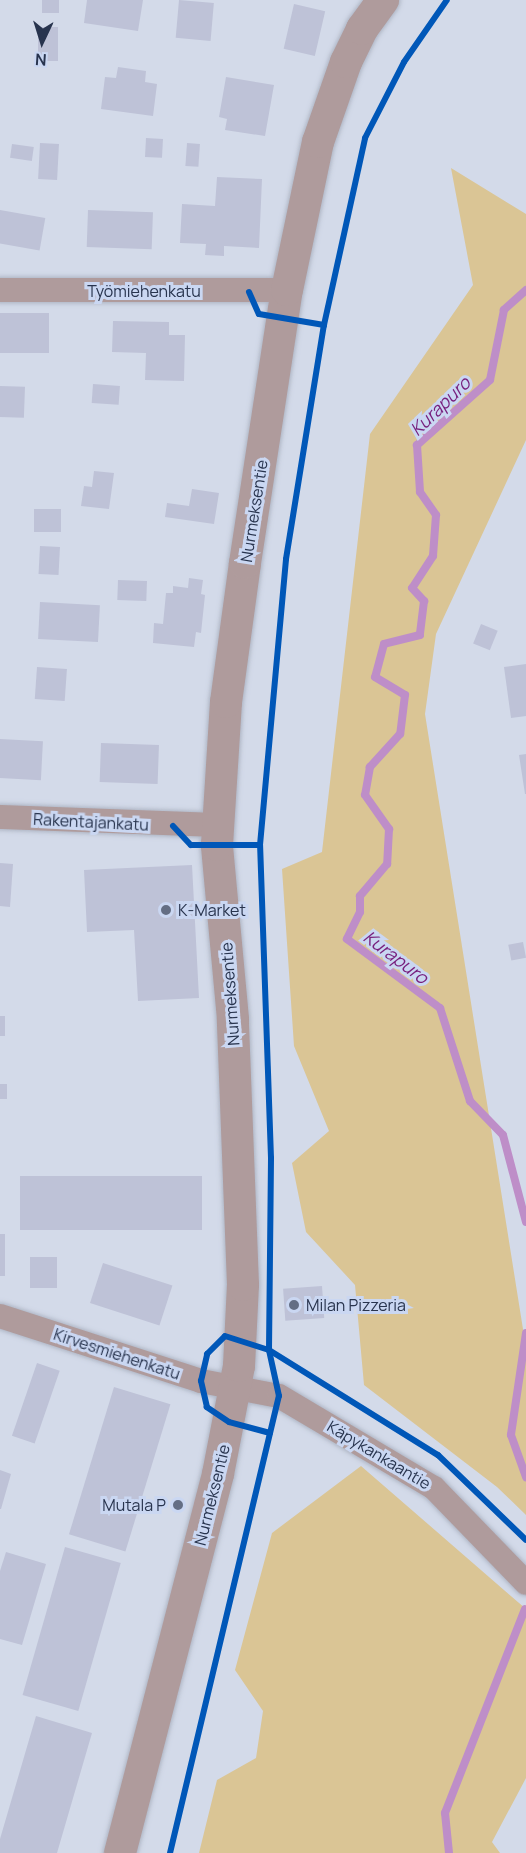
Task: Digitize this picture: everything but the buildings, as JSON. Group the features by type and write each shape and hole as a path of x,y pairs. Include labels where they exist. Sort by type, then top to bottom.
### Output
{"street":[{"name":"Nurmeksentie","path":"120,1853 218,1474 235,1389 243,1285 233,1019 218,825 226,702 287,290 318,142 346,62 362,29 383,0"},
{"name":"Työmiehenkatu","path":"0,290 287,290"},
{"name":"Rakentajankatu","path":"0,817 218,825"},
{"name":"Kirvesmiehenkatu","path":"0,1316 235,1389"},
{"name":"Käpykankaantie","path":"235,1389 279,1396 434,1488 526,1583"}],"shaded area":[{"path":"451,168 526,214 526,440 436,634 425,714 526,1348 526,1515 497,1487 364,1385 355,1285 306,1232 292,1163 329,1131 294,1046 282,869 322,852 370,434 473,285"},
{"path":"361,1466 526,1609 526,1778 492,1842 500,1853 199,1853 217,1780 256,1758 263,1711 235,1670 272,1533"}],"waterway":[{"name":"Kurapuro","path":"526,290 504,310 490,380 417,445 420,492 436,515 433,556 412,588 424,601 420,635 384,644 375,677 405,695 400,734 370,767 365,795 389,829 387,864 360,896 360,912 347,939 440,1008 470,1101 503,1135 526,1222"},
{"name":"Kurapuro","path":"526,1333 511,1435 526,1477"},
{"path":"449,1853 445,1813 525,1609"}],"cycle path":[{"path":"170,1853 279,1396 269,1350 271,1158 260,845 286,559 324,325 365,138 404,62 447,0"},
{"path":"249,292 259,314 324,325"},
{"path":"173,826 191,845 260,845"},
{"path":"270,1433 229,1422 207,1407 201,1381 207,1354 225,1336 269,1350 438,1455 526,1540"}],"place":[{"name":"K-Market","path":"166,910"},
{"name":"Milan Pizzeria","path":"294,1305"},
{"name":"Mutala P","path":"178,1505"}]}
